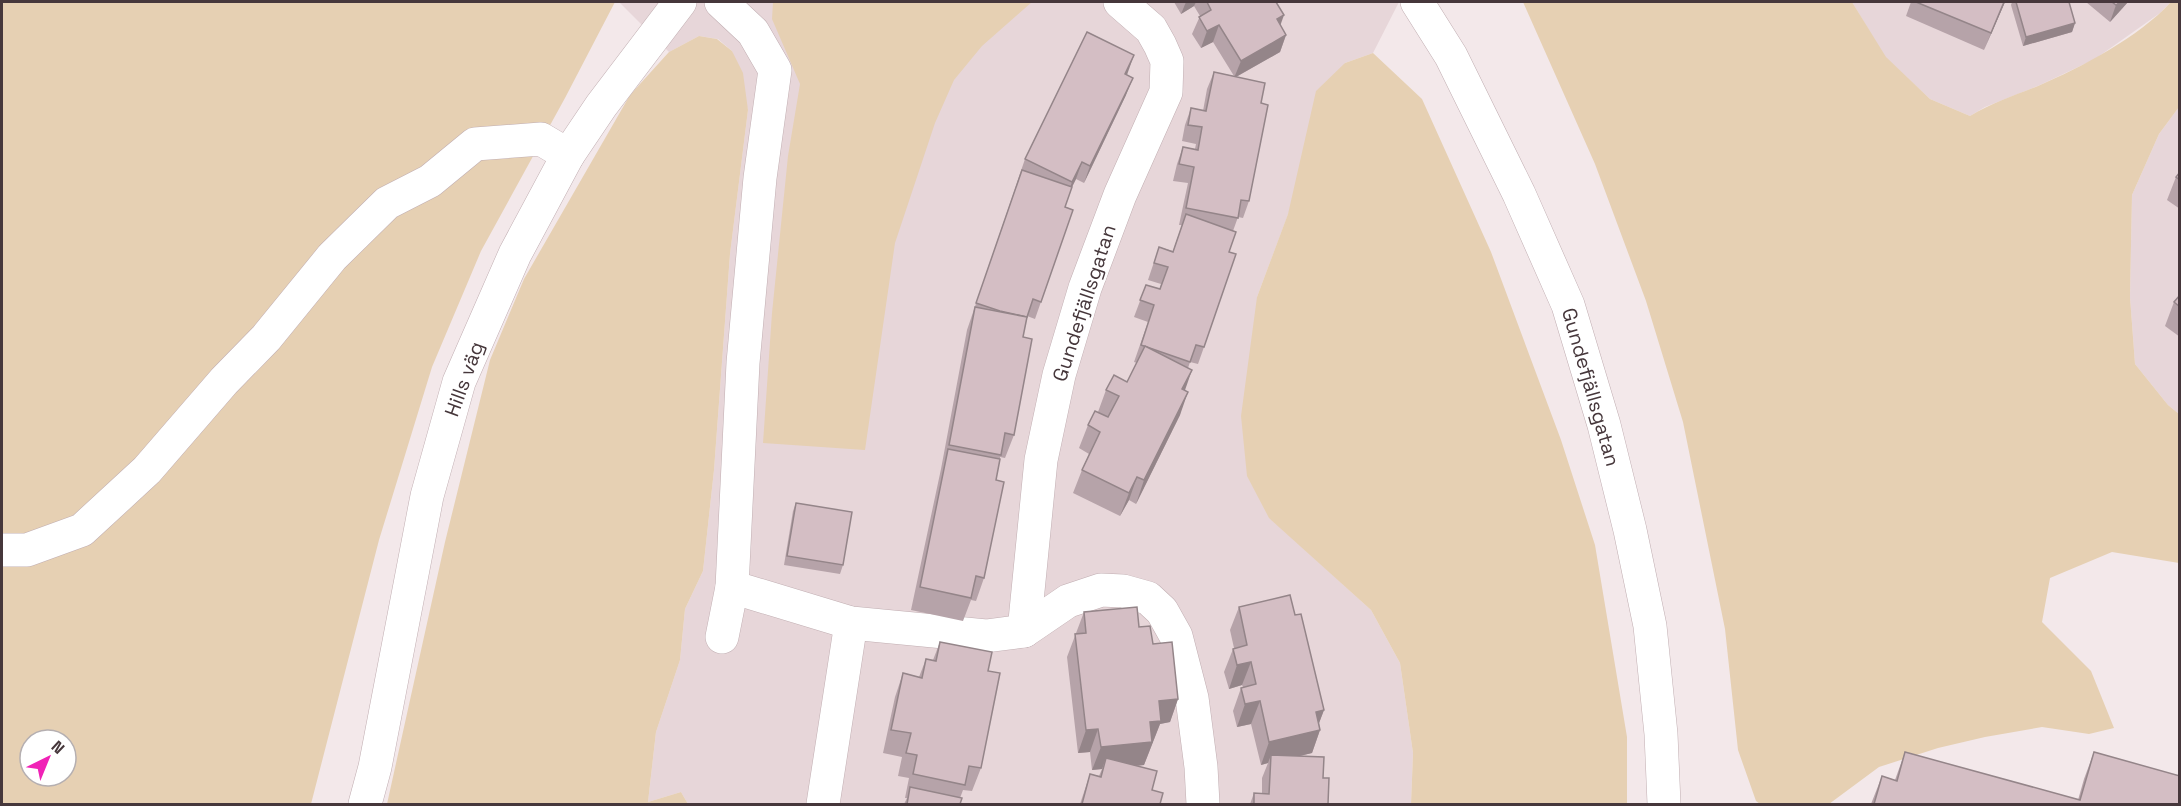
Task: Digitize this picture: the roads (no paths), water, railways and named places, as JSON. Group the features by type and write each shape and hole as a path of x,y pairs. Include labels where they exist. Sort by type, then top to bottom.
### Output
{"street":[{"name":"Hills väg","path":"365,804 375,767 427,496 459,382 515,254 568,155 601,106 680,2"},
{"path":"721,2 753,32 775,70 760,178 742,363 732,587 722,637"},
{"name":"Gundefjällsgatan","path":"1024,631 1041,460 1059,375 1089,277 1120,195 1166,92 1167,61 1160,45 1151,29 1120,2"},
{"name":"Gundefjällsgatan","path":"1417,2 1456,67 1519,194 1568,305 1607,435 1650,626 1661,734 1664,804"},
{"path":"2,550 27,550 82,530 147,470 224,381 266,338 332,257 387,203 430,181 475,144 542,139 568,155"},
{"path":"732,587 851,623 986,636 1024,631 1068,601 1101,590 1123,591 1148,598 1162,612 1176,636 1192,698 1201,767 1203,804"},
{"path":"823,804 851,623"}]}
